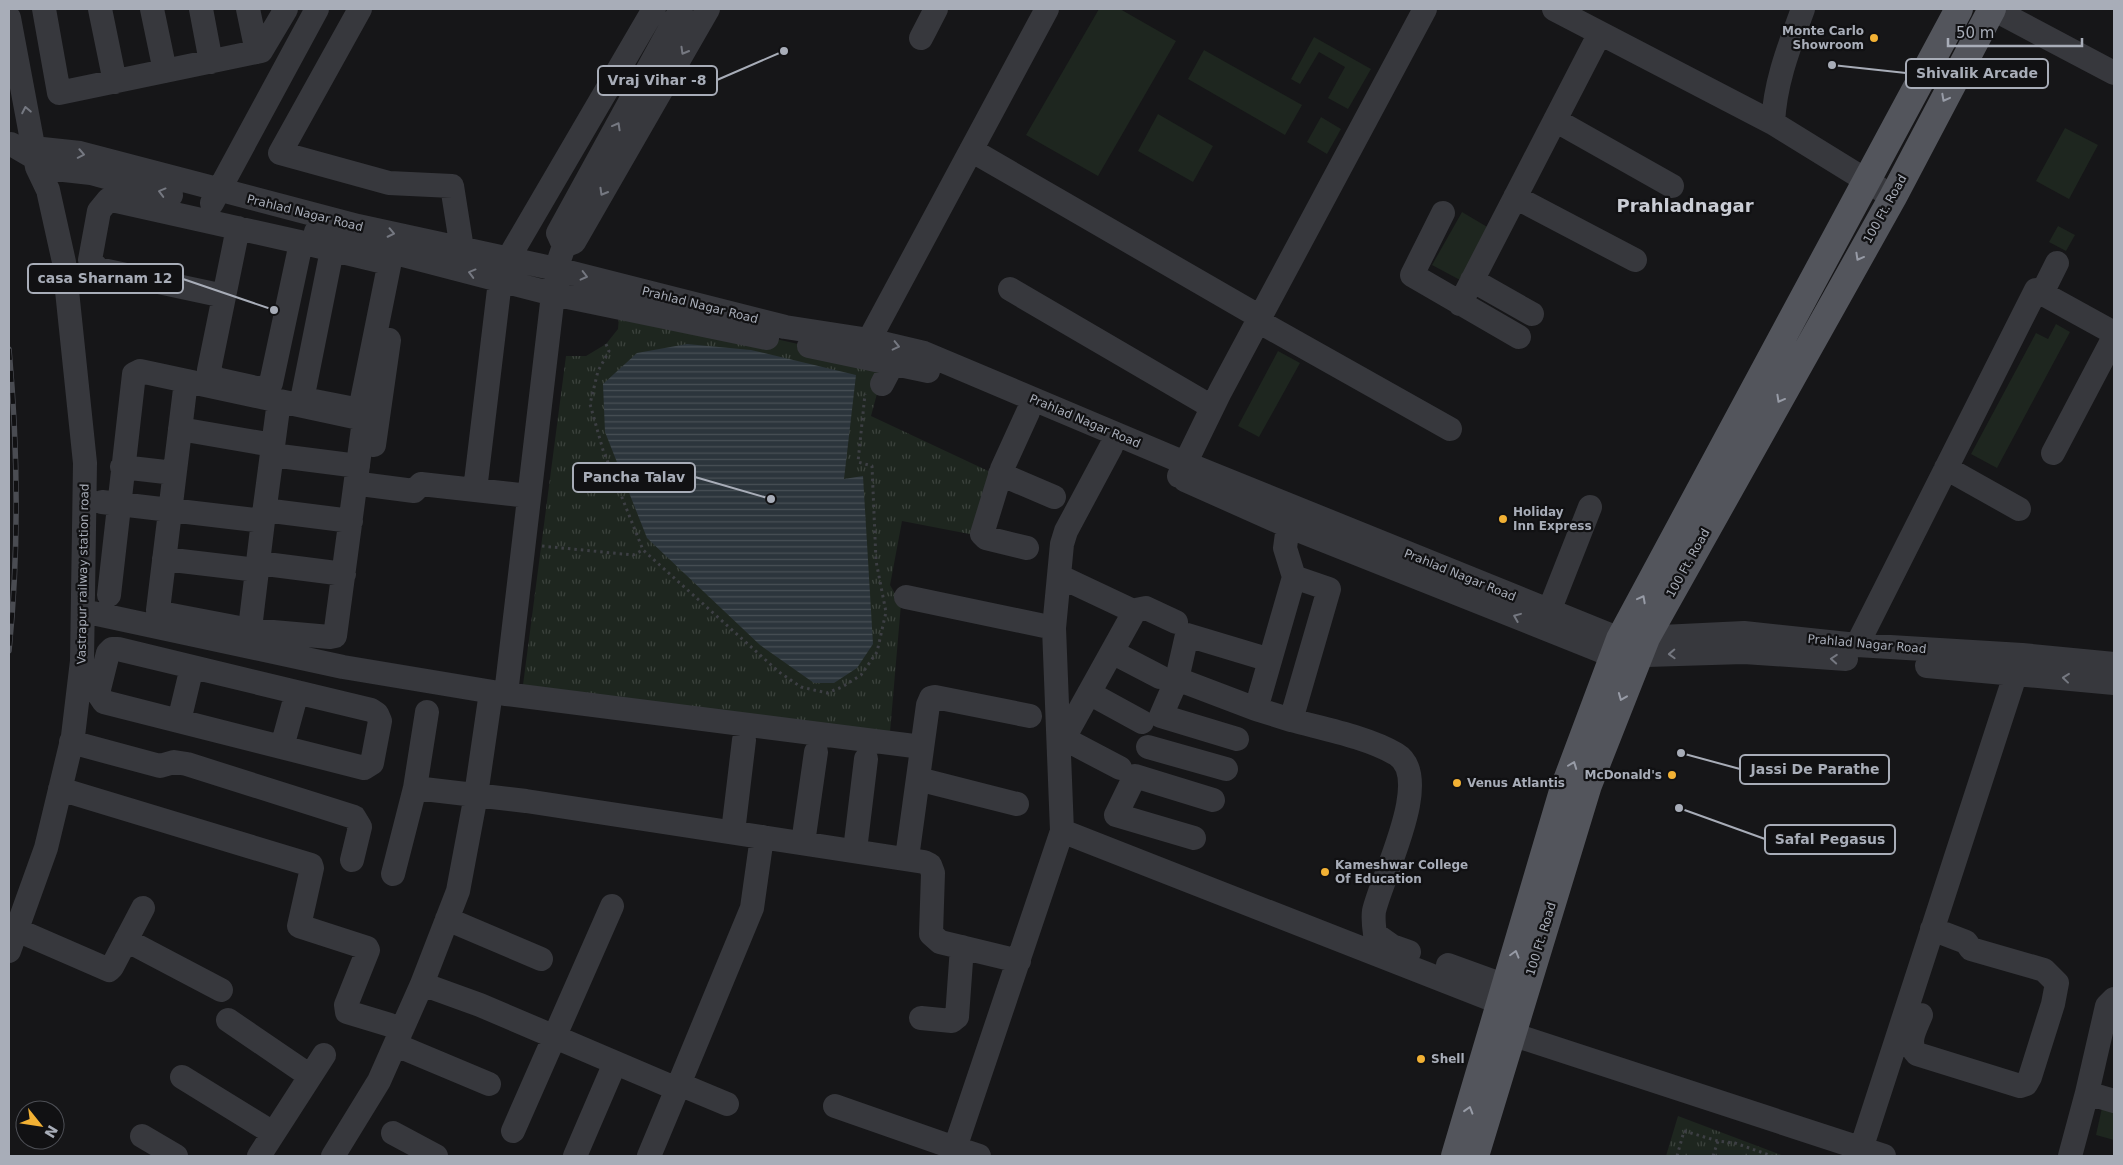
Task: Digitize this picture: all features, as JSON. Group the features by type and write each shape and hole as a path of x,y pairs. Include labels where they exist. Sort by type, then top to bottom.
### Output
{"main road":[{"name":"100 Ft. Road","path":"1475,1156 1503,1013 1563,792 1630,647 1867,180 1960,9"},
{"name":"100 Ft. Road","path":"1455,1156 1503,1013 1588,785 1630,647 1893,197 1993,9"}],"street":[{"path":"22,9 38,161"},
{"path":"44,9 59,94 262,51 286,9"},
{"path":"100,9 115,82"},
{"path":"152,9 165,71"},
{"path":"201,9 211,62"},
{"path":"248,9 256,52"},
{"path":"316,242 303,395 309,400 355,410 361,405 389,266 384,262 316,242 215,198 317,9"},
{"path":"360,9 280,152 389,183 452,186 462,248"},
{"path":"475,490 504,270 654,9"},
{"path":"333,1156 379,1081 393,1035 422,984 458,891 476,795 499,693 529,496 556,269 564,246 558,233 681,9"},
{"path":"564,246 574,242 708,9"},
{"path":"921,38 936,9"},
{"path":"865,348 1047,9"},
{"path":"1182,470 1212,408 1425,9"},
{"path":"1554,9 1773,123 1893,197"},
{"path":"1773,123 1774,97 1784,58 1803,9"},
{"path":"1993,9 2114,72"},
{"path":"9,18 38,161"},
{"path":"1460,304 1600,33"},
{"path":"1555,120 1672,186"},
{"path":"971,150 1450,429"},
{"name":"Prahlad Nagar Road","path":"38,161 80,153 215,198 462,248 504,270 556,269 865,348 924,353 1182,470 1549,611 1630,647 1744,633 2019,664 2114,664"},
{"name":"Vastrapur railway station road","path":"13,941 46,848 71,742 82,661 85,463 64,262 38,161"},
{"path":"1515,197 1634,260"},
{"path":"224,296 98,269 90,260 99,211 108,200 112,200 238,228 316,242 504,270 553,294 865,348 893,363 921,368 1111,446 1182,470 1288,526 1630,647 2019,664 2114,683"},
{"path":"1443,213 1412,275 1519,337"},
{"path":"238,228 209,370 210,375 216,379 261,389 271,384 316,242"},
{"path":"343,667 363,476 401,254"},
{"path":"2042,294 2057,263"},
{"path":"1472,280 1532,314"},
{"path":"1010,289 1212,408"},
{"path":"1857,645 2036,290 2114,335 2053,453"},
{"path":"874,386 893,363"},
{"path":"83,611 254,642 330,638 335,636 351,521 363,476 364,420 140,371 134,374 109,595"},
{"path":"186,381 158,610 161,613 343,667 499,693 922,747"},
{"path":"258,683 254,642 257,567 279,401"},
{"path":"1027,548 986,538 982,534 1000,474 1028,412"},
{"path":"180,430 272,450 414,491 421,484 529,496"},
{"path":"955,1148 1062,832 1061,743 1054,628 1062,544 1066,531 1111,446"},
{"path":"122,467 174,473"},
{"path":"1946,468 2019,509"},
{"path":"1000,474 1054,497"},
{"path":"84,501 170,510 351,521"},
{"path":"1549,611 1590,507"},
{"path":"1256,709 1294,577 1285,548 1288,526"},
{"path":"164,559 344,574"},
{"path":"1059,576 1131,611 1146,608 1176,622"},
{"path":"1291,720 1329,589 1294,577"},
{"path":"906,597 1054,628"},
{"path":"1061,743 1132,617 1131,611"},
{"path":"1098,846 1116,815 1127,772 1148,747 1152,719 1187,635 1270,660"},
{"path":"118,649 192,667 371,710 377,714 380,721 372,763 364,768 104,702 98,693 106,659 108,653 112,650 118,649"},
{"path":"1112,652 1169,678 1256,709 1373,744 1398,755 1410,773 1408,812 1374,912 1375,934 1503,1013"},
{"path":"1939,932 1966,942 1971,949 2044,970 2057,983 2053,1004 2026,1084 2020,1086 2010,1085 1917,1054 1912,1050 1911,1044 1939,932 2019,664"},
{"path":"179,721 192,667"},
{"path":"282,747 296,692"},
{"path":"1089,692 1152,719 1237,738"},
{"path":"907,858 928,705 931,698 935,697 1030,716"},
{"path":"394,874 415,788 427,712"},
{"path":"733,832 744,740"},
{"path":"71,742 160,766 174,762 187,764 354,817 360,827 352,860"},
{"path":"1061,743 1127,772 1214,800"},
{"path":"1148,747 1226,770"},
{"path":"803,843 816,752"},
{"path":"855,850 866,759"},
{"path":"918,779 1017,804"},
{"path":"415,788 733,832 924,862 930,865 933,873 931,934 940,942 1019,961"},
{"path":"60,789 311,866 299,926 367,948 368,950 346,1005 347,1012 490,1084"},
{"path":"1116,815 1194,838"},
{"path":"1062,832 1831,1148 1861,1149 1884,1156"},
{"path":"649,1156 752,908 762,837"},
{"path":"513,1131 612,906"},
{"path":"13,941 109,970 112,968 143,908"},
{"path":"447,918 541,958"},
{"path":"1861,1149 1939,932"},
{"path":"126,940 221,990"},
{"path":"921,1018 952,1021 957,1017 962,947"},
{"path":"422,984 480,1005 615,1063 727,1104"},
{"path":"2070,1156 2108,1006 2114,999"},
{"path":"228,1020 310,1076"},
{"path":"259,1156 324,1055"},
{"path":"575,1156 615,1063"},
{"path":"182,1077 274,1134"},
{"path":"2087,1093 2114,1101"},
{"path":"835,1106 979,1156"},
{"path":"393,1133 436,1156"},
{"path":"142,1136 176,1156"}],"path":[{"path":"606,344 609,351 598,370 590,404 604,450 642,550 779,672 801,687 827,693 862,676 877,652 886,612 876,561 872,466 858,462 874,386"},
{"path":"542,546 633,555 642,550"},
{"path":"1677,1156 1684,1131 1718,1141 1735,1143 1772,1156"},
{"path":"1735,1143 1736,1138"},
{"path":"1713,1156 1718,1141"}],"green space":[{"path":"1099,9 1120,9 1176,41 1098,176 1026,135"},
{"path":"1314,37 1371,69 1348,109 1328,98 1345,67 1319,52 1300,84 1291,79"},
{"path":"1204,50 1302,105 1285,135 1188,79"},
{"path":"1158,114 1213,146 1193,182 1138,151"},
{"path":"1321,117 1341,129 1327,154 1307,142"},
{"path":"2065,128 2098,145 2069,199 2036,181"},
{"path":"1462,212 1489,228 1460,280 1432,265"},
{"path":"2058,226 2075,235 2066,251 2049,242"},
{"path":"620,303 885,364 871,416 1001,477 985,537 902,521 890,585 901,604 890,732 523,685 566,356 586,356 606,344 618,329"},
{"path":"2056,324 2070,332 1997,468 1971,454 2036,333 2048,339"},
{"path":"1278,351 1300,363 1259,437 1238,426"},
{"path":"2103,1103 2114,1105 2114,1140 2096,1135"},
{"path":"1678,1116 1784,1156 1666,1156"}],"shaded area":[{"path":"687,344 751,350 856,375 844,479 863,476 873,644 857,668 834,683 814,683 760,645 647,538 605,432 603,384 637,353"}],"railway":[{"path":"9,349 16,462 16,538 9,651"}],"place":[{"name":"Monte Carlo Showroom","path":"1874,38"},
{"name":"Vraj Vihar -8","path":"784,51"},
{"name":"Shivalik Arcade","path":"1832,65"},
{"name":"casa Sharnam 12","path":"274,310"},
{"name":"Pancha Talav","path":"771,499"},
{"name":"Holiday Inn Express","path":"1503,519"},
{"name":"Jassi De Parathe","path":"1681,753"},
{"name":"McDonald's","path":"1672,775"},
{"name":"Venus Atlantis","path":"1457,783"},
{"name":"Safal Pegasus","path":"1679,808"},
{"name":"Kameshwar College Of Education","path":"1325,872"},
{"name":"Shell","path":"1421,1059"}],"district":[{"name":"Prahladnagar","path":"1685,205"}]}
